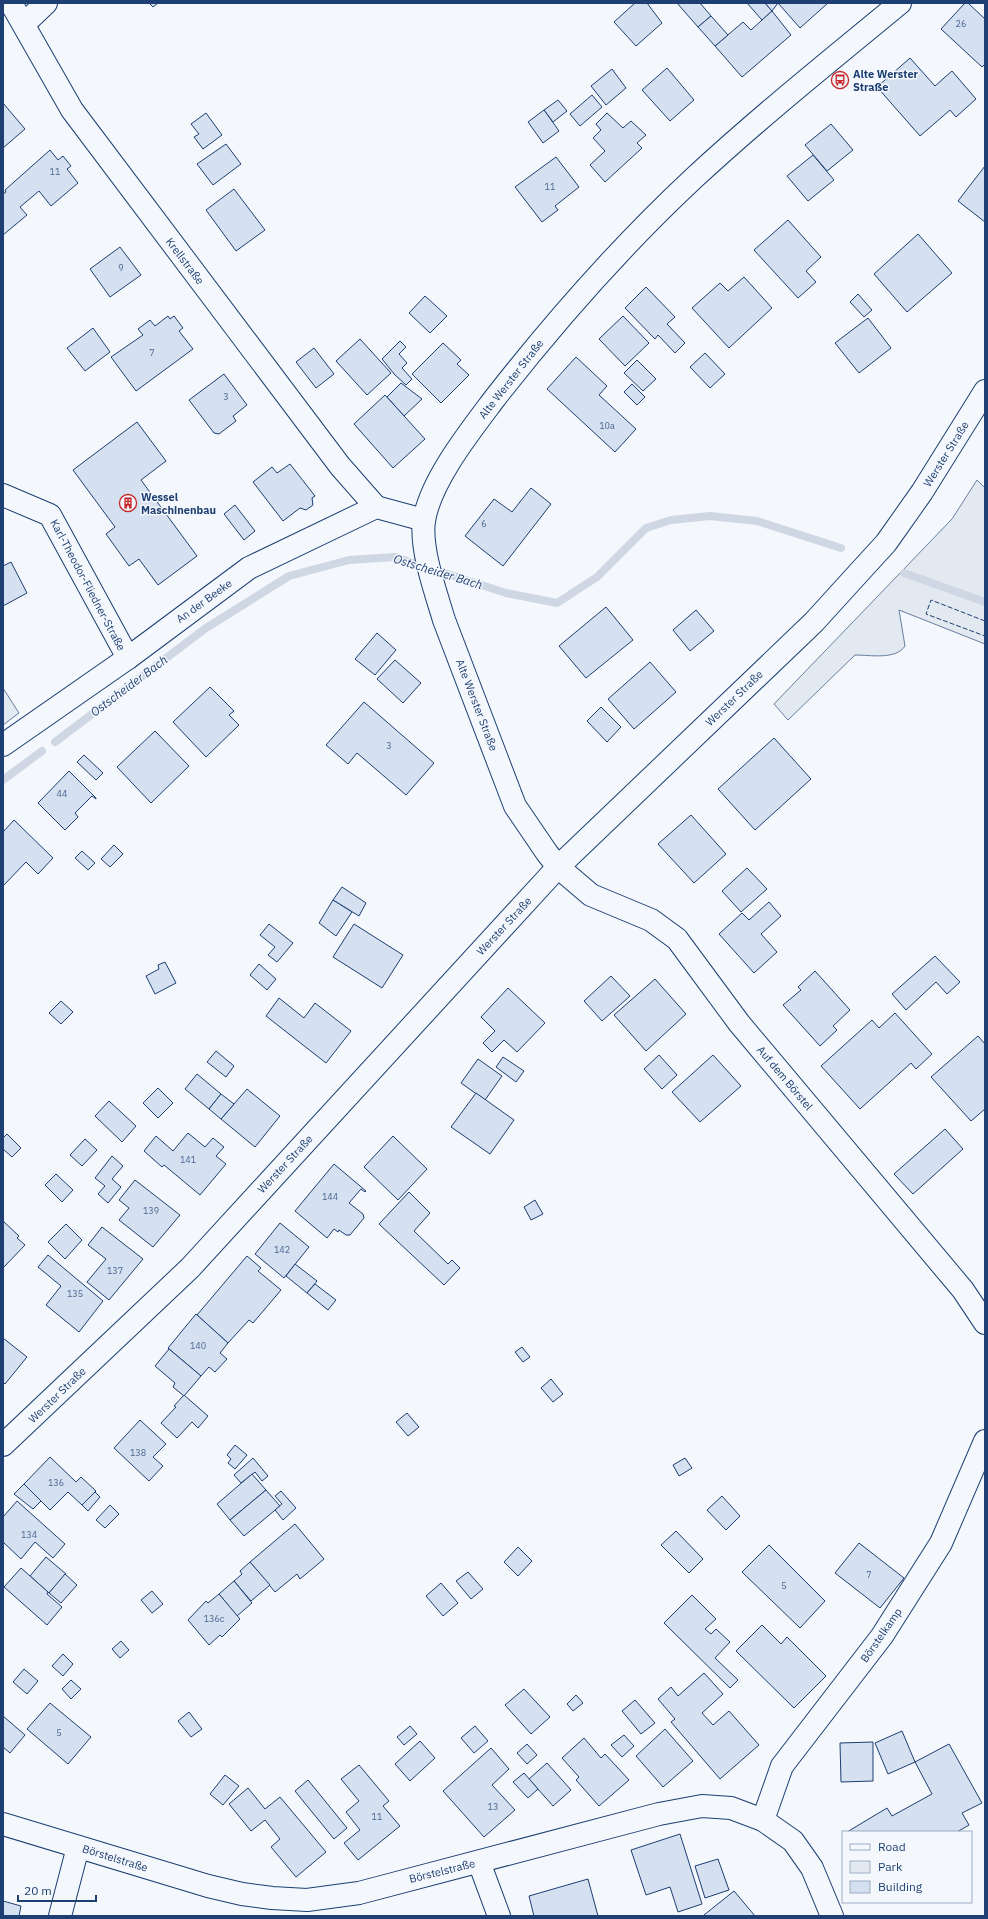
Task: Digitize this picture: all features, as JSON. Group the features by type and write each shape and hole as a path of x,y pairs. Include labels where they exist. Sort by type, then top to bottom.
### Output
{"street":[{"name":"Krellstraße","path":"11,3 72,110 340,466 376,507"},
{"path":"24,24 46,3"},
{"name":"Alte Werster Straße","path":"558,867 515,806 434,588 424,542 424,520 433,492 460,444 537,345 603,270 695,178 827,63 900,3"},
{"name":"Werster Straße","path":"3,1445 190,1268 558,867 814,622 886,543 922,492 985,391"},
{"name":"Karl-Theodor-Fliedner-Straße","path":"3,495 50,514 128,658"},
{"path":"376,507 424,520"},
{"name":"An der Beeke","path":"3,745 128,658 248,568 376,507"},
{"name":"Auf dem Börstel","path":"558,867 591,895 651,920 677,939 739,1023 963,1290 985,1323"},
{"name":"Börstelkamp","path":"763,1820 782,1766 882,1636 941,1543 985,1441"},
{"name":"Börstelstraße","path":"3,1824 139,1866 242,1894 272,1898 307,1900 359,1893 659,1814 702,1806 731,1808 763,1820 793,1841 812,1868 832,1916"},
{"path":"60,1916 78,1847"},
{"path":"479,1862 499,1916"}],"green space":[{"path":"977,480 985,488 985,644 899,610 905,646 901,650 896,653 882,656 855,655 788,720 774,704 952,519"},
{"path":"3,688 19,713 3,725"}],"building":[{"path":"149,3 158,3 153,7"},
{"path":"635,3 647,3 662,23 636,46 614,22"},
{"path":"677,3 700,3 711,16 698,27"},
{"path":"747,3 765,3 772,11 762,20"},
{"path":"765,3 778,3 772,11"},
{"path":"778,3 828,3 800,28"},
{"path":"965,3 968,3 985,19 985,64 982,67 941,29"},
{"path":"772,11 791,35 742,77 715,46 743,22 751,30"},
{"path":"711,16 728,35 715,46 698,27"},
{"path":"910,58 935,86 952,71 976,99 956,117 950,110 920,136 877,87"},
{"path":"667,68 694,100 670,121 642,90"},
{"path":"612,69 626,88 606,105 591,86"},
{"path":"592,95 602,107 580,126 570,114"},
{"path":"558,100 567,111 553,122 544,110"},
{"path":"3,103 25,129 3,148"},
{"path":"544,110 559,131 543,143 528,122"},
{"path":"206,113 222,135 203,149 194,137 199,134 191,124"},
{"path":"607,113 623,128 631,121 646,135 637,143 642,148 605,182 590,165 605,151 593,138 601,130 596,124"},
{"path":"831,124 853,150 827,171 805,145"},
{"path":"226,144 241,164 213,185 197,164"},
{"path":"50,150 58,160 63,156 71,166 67,169 78,183 51,206 39,191 20,207 27,215 3,235 3,194 6,192 5,190"},
{"path":"813,155 834,180 808,201 787,176"},
{"path":"556,157 579,187 555,206 558,210 542,222 515,187"},
{"path":"985,166 985,222 958,201"},
{"path":"234,189 265,230 236,251 206,210"},
{"path":"788,220 821,257 806,271 816,282 798,298 754,250"},
{"path":"918,234 952,273 907,312 874,274"},
{"path":"120,247 141,275 110,297 90,269"},
{"path":"744,277 772,308 729,348 692,308 720,283 728,291"},
{"path":"646,287 675,317 667,324 685,343 675,353 658,335 655,339 625,308"},
{"path":"858,294 872,310 864,317 850,302"},
{"path":"425,296 447,316 430,333 409,313"},
{"path":"168,316 170,319 174,316 183,328 179,331 193,349 136,391 111,357 143,335 138,329 150,320 155,326"},
{"path":"623,316 649,343 625,366 599,339"},
{"path":"868,318 891,348 859,373 835,343"},
{"path":"93,328 110,352 85,371 67,348"},
{"path":"360,339 391,373 367,395 336,361"},
{"path":"400,341 406,347 399,354 407,363 402,368 412,379 406,385 395,375 382,359"},
{"path":"443,343 461,360 457,364 469,375 441,403 412,374"},
{"path":"314,348 334,374 316,388 296,362"},
{"path":"705,353 725,374 710,388 690,367"},
{"path":"576,357 607,386 599,395 636,429 615,452 547,389"},
{"path":"637,360 656,379 643,391 624,373"},
{"path":"224,374 247,405 233,416 236,421 219,434 214,433 189,400"},
{"path":"401,383 422,399 404,416 387,397"},
{"path":"632,384 645,397 637,405 624,392"},
{"path":"385,395 425,439 393,468 354,424"},
{"name":"Wessel Maschinenbau","path":"137,422 166,461 141,480 197,556 158,585 139,559 129,566 106,534 115,527 73,470"},
{"path":"290,464 315,496 312,498 313,505 306,510 300,508 283,521 253,482 272,467 277,473"},
{"path":"531,488 551,504 503,566 465,536 494,499 512,512"},
{"path":"235,505 255,531 244,540 224,514"},
{"path":"11,562 27,593 3,606 3,566"},
{"path":"606,607 633,640 586,678 559,646"},
{"path":"696,610 714,631 690,651 673,630"},
{"path":"377,633 396,650 375,675 355,659"},
{"path":"395,660 421,683 403,703 377,679"},
{"path":"650,662 676,692 634,729 608,699"},
{"path":"210,687 234,711 229,715 239,725 206,757 173,722"},
{"path":"364,702 434,763 406,795 357,753 348,764 326,745"},
{"path":"601,707 621,727 607,742 587,721"},
{"path":"155,731 189,766 151,803 117,767"},
{"path":"774,738 811,779 755,830 718,789"},
{"path":"84,755 103,773 96,780 77,762"},
{"path":"69,771 96,799 92,796 75,813 78,817 65,830 38,803"},
{"path":"691,815 726,854 694,883 658,844"},
{"path":"14,820 53,858 38,874 26,862 3,886 3,832"},
{"path":"114,845 123,854 110,867 101,859"},
{"path":"82,851 95,863 88,870 75,858"},
{"path":"747,868 767,889 741,912 722,891"},
{"path":"342,887 366,903 359,916 333,900"},
{"path":"333,900 352,912 336,936 319,923"},
{"path":"769,902 781,916 761,934 777,952 754,973 719,934 742,913 749,920"},
{"path":"269,924 293,943 277,962 268,955 275,947 260,935"},
{"path":"354,924 403,955 382,988 333,957"},
{"path":"935,956 960,982 947,994 936,982 906,1010 892,994"},
{"path":"165,962 176,983 155,994 146,976 159,969 158,965"},
{"path":"259,964 276,979 267,990 250,975"},
{"path":"815,971 850,1010 833,1026 837,1030 820,1046 783,1005 801,990 798,987"},
{"path":"611,976 630,996 602,1021 584,1001"},
{"path":"655,979 686,1014 646,1051 614,1015"},
{"path":"508,988 545,1023 517,1052 504,1040 492,1052 483,1043 495,1031 481,1017"},
{"path":"279,998 304,1018 315,1003 351,1031 326,1063 266,1016"},
{"path":"61,1001 73,1012 61,1024 49,1013"},
{"path":"895,1013 932,1054 916,1069 911,1063 860,1109 821,1066 872,1020 879,1028"},
{"path":"978,1036 985,1044 985,1109 971,1121 931,1077"},
{"path":"216,1051 234,1066 226,1077 207,1062"},
{"path":"659,1055 677,1075 662,1089 644,1069"},
{"path":"713,1055 741,1086 700,1122 672,1092"},
{"path":"503,1057 524,1071 516,1082 496,1067"},
{"path":"478,1059 502,1076 485,1100 461,1083"},
{"path":"197,1074 221,1094 209,1109 185,1089"},
{"path":"158,1088 173,1103 158,1118 143,1103"},
{"path":"247,1089 280,1116 255,1147 221,1119"},
{"path":"476,1093 514,1120 490,1154 451,1127"},
{"path":"221,1094 234,1104 221,1119 209,1109"},
{"path":"109,1101 136,1126 122,1142 95,1116"},
{"path":"945,1129 963,1149 913,1194 894,1174"},
{"path":"188,1133 205,1147 213,1138 224,1147 216,1156 226,1164 200,1195 164,1165 162,1167 144,1151 156,1136 173,1151"},
{"path":"7,1134 21,1148 12,1157 3,1149 3,1138"},
{"path":"393,1136 427,1169 398,1200 364,1167"},
{"path":"85,1139 97,1150 82,1166 70,1155"},
{"path":"112,1156 123,1166 112,1179 121,1187 108,1203 98,1194 105,1186 95,1178"},
{"path":"334,1164 366,1191 365,1192 361,1189 349,1203 363,1214 364,1218 350,1235 346,1235 339,1230 338,1232 334,1229 327,1238 295,1211"},
{"path":"56,1174 73,1190 62,1202 45,1185"},
{"path":"135,1180 180,1215 153,1247 119,1220 129,1208 119,1200"},
{"path":"409,1192 430,1213 414,1231 448,1264 452,1260 460,1268 444,1285 379,1224"},
{"path":"535,1200 543,1214 531,1220 524,1207"},
{"path":"3,1221 19,1236 17,1238 25,1245 3,1268"},
{"path":"280,1223 309,1247 284,1278 255,1254"},
{"path":"66,1224 82,1240 65,1259 48,1242"},
{"path":"102,1227 143,1259 109,1300 87,1282 106,1259 88,1245"},
{"path":"48,1255 103,1301 79,1332 46,1305 61,1286 38,1267"},
{"path":"247,1256 261,1268 258,1271 281,1290 253,1323 249,1320 228,1343 197,1315"},
{"path":"295,1264 317,1281 307,1293 286,1276"},
{"path":"315,1284 336,1300 328,1310 307,1293"},
{"path":"196,1314 228,1343 220,1353 227,1359 215,1372 209,1367 201,1376 168,1348"},
{"path":"3,1338 27,1357 5,1384 3,1382"},
{"path":"522,1347 530,1357 523,1362 515,1352"},
{"path":"169,1349 201,1376 184,1396 173,1387 175,1383 155,1366"},
{"path":"551,1379 563,1394 553,1402 541,1388"},
{"path":"184,1395 208,1416 198,1428 192,1422 177,1438 161,1423 176,1407 174,1406"},
{"path":"407,1413 419,1427 408,1436 396,1422"},
{"path":"140,1420 166,1444 153,1457 163,1466 149,1481 114,1448"},
{"path":"235,1445 247,1455 235,1469 228,1463 231,1459 227,1455"},
{"path":"50,1457 76,1482 81,1477 96,1491 82,1505 68,1492 50,1510 24,1484"},
{"path":"253,1458 268,1476 262,1481 255,1472 241,1483 234,1475"},
{"path":"685,1458 692,1468 679,1476 673,1465"},
{"path":"252,1474 266,1490 230,1520 217,1504"},
{"path":"24,1484 41,1501 33,1509 14,1494"},
{"path":"266,1490 280,1506 244,1536 230,1520"},
{"path":"281,1491 296,1508 283,1520 275,1510 282,1504 275,1496"},
{"path":"95,1492 100,1497 88,1511 82,1505"},
{"path":"722,1496 740,1516 726,1530 707,1510"},
{"path":"17,1501 65,1544 53,1558 35,1542 21,1559 3,1542 3,1517"},
{"path":"110,1505 119,1514 105,1528 96,1520"},
{"path":"295,1524 324,1559 300,1579 297,1574 275,1592 250,1562"},
{"path":"676,1531 703,1559 689,1573 661,1545"},
{"path":"859,1543 904,1578 880,1608 835,1573"},
{"path":"769,1545 825,1601 800,1628 742,1572"},
{"path":"518,1547 532,1561 518,1576 504,1562"},
{"path":"46,1557 66,1574 49,1593 30,1576"},
{"path":"250,1562 270,1585 251,1601 234,1581 242,1574 240,1571"},
{"path":"21,1568 48,1592 47,1594 62,1607 47,1625 4,1587"},
{"path":"468,1572 483,1589 471,1599 456,1581"},
{"path":"65,1574 77,1585 61,1603 49,1593"},
{"path":"234,1581 252,1603 237,1616 219,1594"},
{"path":"441,1583 458,1603 443,1616 426,1596"},
{"path":"152,1591 163,1604 152,1613 141,1600"},
{"path":"219,1594 240,1619 222,1637 220,1635 209,1645 188,1620 206,1601 208,1603"},
{"path":"692,1595 716,1619 705,1629 711,1634 716,1629 730,1642 715,1658 738,1680 730,1688 664,1623"},
{"path":"762,1625 781,1644 787,1637 826,1676 794,1708 736,1651"},
{"path":"121,1641 129,1650 120,1658 112,1649"},
{"path":"63,1654 73,1664 63,1676 52,1666"},
{"path":"24,1669 38,1681 27,1694 13,1682"},
{"path":"704,1673 723,1694 702,1713 713,1725 729,1711 759,1745 720,1779 671,1722 675,1719 658,1699 671,1687 678,1696"},
{"path":"71,1680 81,1689 71,1699 62,1689"},
{"path":"524,1689 550,1717 531,1734 505,1705"},
{"path":"576,1695 583,1703 573,1711 567,1704"},
{"path":"635,1700 655,1723 641,1734 622,1711"},
{"path":"50,1703 91,1737 68,1764 27,1729"},
{"path":"189,1712 202,1729 191,1737 178,1721"},
{"path":"3,1716 25,1735 10,1753 3,1747"},
{"path":"410,1726 417,1734 404,1745 397,1737"},
{"path":"475,1726 488,1741 474,1753 461,1738"},
{"path":"665,1729 693,1761 663,1787 636,1756"},
{"path":"902,1731 915,1762 888,1774 875,1743"},
{"path":"624,1735 634,1746 622,1757 611,1745"},
{"path":"584,1738 601,1758 605,1754 629,1780 599,1806 576,1780 579,1777 562,1758"},
{"path":"420,1741 435,1758 410,1781 395,1764"},
{"path":"873,1742 873,1781 841,1782 840,1743"},
{"path":"527,1744 537,1755 527,1764 517,1753"},
{"path":"949,1744 982,1803 962,1813 969,1825 959,1831 849,1831 887,1808 892,1816 932,1794 915,1762"},
{"path":"491,1748 509,1769 492,1785 515,1810 484,1837 443,1791"},
{"path":"547,1763 571,1790 553,1806 529,1779"},
{"path":"359,1765 389,1801 383,1806 400,1826 358,1860 344,1843 360,1830 346,1812 359,1801 341,1779"},
{"path":"524,1773 538,1789 528,1798 513,1782"},
{"path":"225,1775 239,1786 223,1805 210,1794"},
{"path":"308,1780 347,1828 334,1839 295,1791"},
{"path":"248,1788 265,1809 280,1797 326,1852 296,1877 271,1847 280,1839 265,1820 251,1831 229,1804"},
{"path":"680,1834 702,1904 678,1912 670,1887 646,1895 631,1850"},
{"path":"718,1859 729,1890 705,1898 695,1866"},
{"path":"588,1879 598,1916 534,1916 529,1896"},
{"path":"734,1891 755,1916 704,1915"},
{"path":"3,1901 21,1906 19,1916 3,1916"}],"waterway":[{"name":"Ostscheider Bach","path":"55,742 206,628 289,576 349,560 395,557 506,593 557,603 597,577 646,528 671,520 710,516 757,521 841,548"},
{"name":"Ostscheider Bach","path":"904,573 985,602"},
{"name":"Ostscheider Bach","path":"3,780 42,751"}],"fence":[{"path":"985,621 931,600 926,614 985,636"}],"place":[{"name":"Alte Werster Straße","path":"840,80"},
{"name":"Wessel Maschinenbau","path":"128,503"}]}
